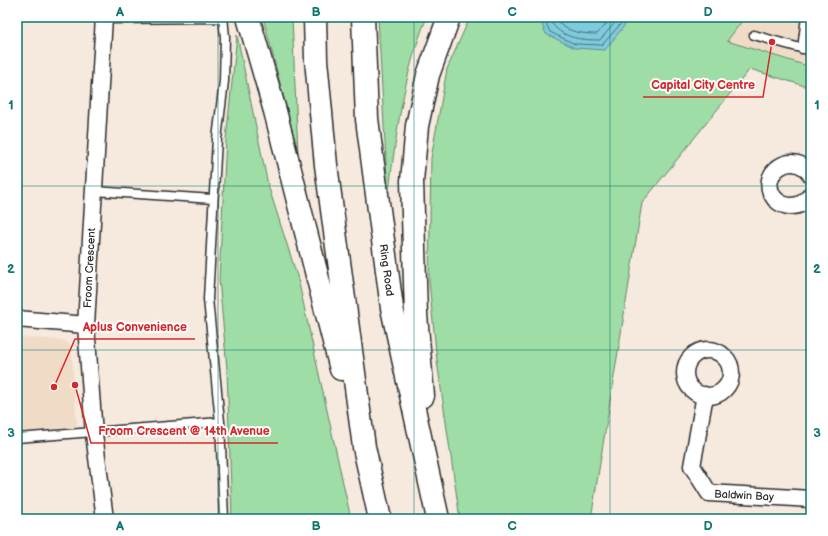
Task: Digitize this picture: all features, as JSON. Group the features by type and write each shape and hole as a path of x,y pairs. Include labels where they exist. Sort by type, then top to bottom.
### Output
{"highway":[{"path":"248,17 275,111 340,362 364,447 380,519"},
{"path":"315,17 316,60 326,166 364,447"},
{"name":"Ring Road","path":"363,17 367,119 392,308 438,519"},
{"path":"432,489 416,314 412,181 418,126 428,75 449,17"}],"street":[{"name":"Froom Crescent","path":"104,18 86,325 94,434 104,519"},
{"path":"811,175 803,166 797,163 783,164 772,174 770,188 777,201 790,206 804,202 811,194"},
{"path":"17,319 86,325"},
{"name":"Baldwin Bay","path":"705,395 692,466 709,493 811,499"}],"lane":[{"path":"802,49 806,17"},
{"path":"104,18 223,18 225,36 224,81 217,138 208,299 220,422 224,519"},
{"path":"754,34 811,52"},
{"path":"94,192 213,199"},
{"path":"17,438 94,434 220,422"}],"shaded area":[{"path":"745,17 811,17 811,66 727,41"},
{"path":"17,337 64,340 71,345 77,427 17,432"}],"green space":[{"path":"263,17 292,17 298,153"},
{"path":"378,17 427,17 406,83 388,198"},
{"path":"470,17 745,17 727,41 811,67 811,88 750,69 642,203 591,519 460,519 437,361 429,282 431,158 447,69"},
{"path":"237,35 268,185 298,279 351,519 232,519 227,369 219,279 226,139"}],"water":[{"path":"539,17 631,17 605,50 575,48 546,34"}],"place":[{"name":"Capital City Centre","path":"772,42"},
{"name":"Froom Crescent @ 14th Avenue","path":"75,385"},
{"name":"Aplus Convenience","path":"54,387"}]}
